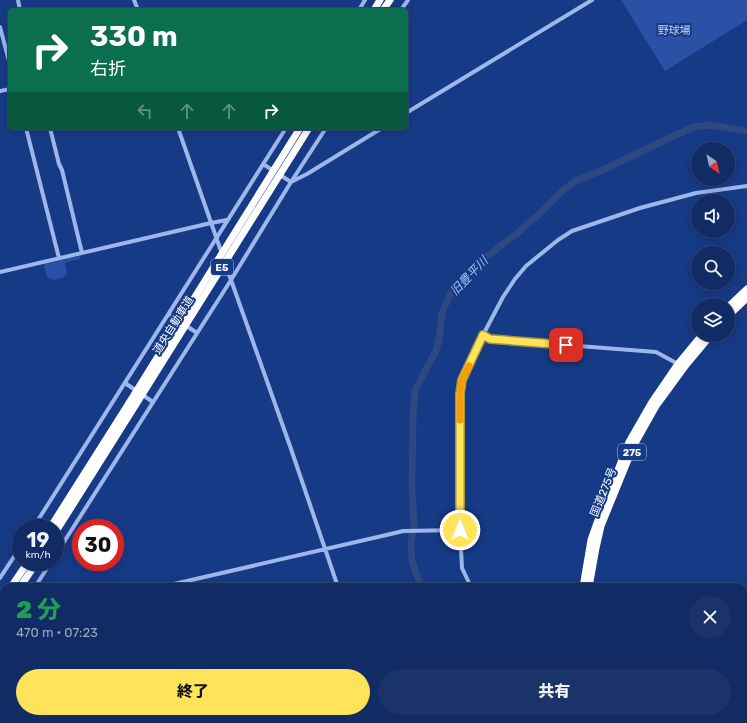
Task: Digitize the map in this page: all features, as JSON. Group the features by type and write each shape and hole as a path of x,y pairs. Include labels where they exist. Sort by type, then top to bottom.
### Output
{"highway":[{"name":"道央自動車道","path":"62,519 73,499 299,130"},
{"name":"道央自動車道","path":"132,404 308,130"},
{"path":"735,300 747,289"},
{"path":"735,309 747,298"},
{"name":"国道275号","path":"584,583 591,540 629,442 652,402 678,364 696,342"},
{"name":"国道275号","path":"590,583 601,526 634,445 656,406 705,342"},
{"name":"道央自動車道","path":"57,519 73,499"},
{"path":"14,583 22,571"},
{"path":"23,583 31,571"}],"street":[{"path":"408,112 589,1"},
{"path":"0,27 8,57"},
{"path":"27,130 59,258"},
{"path":"51,130 82,253"},
{"path":"179,130 337,583"},
{"path":"39,519 285,130"},
{"path":"64,542 325,130"},
{"path":"291,182 307,174 379,130"},
{"path":"263,164 291,182"},
{"path":"469,583 462,568 460,530 460,394 462,380 483,335 515,278 526,266 558,240 572,231 640,208 696,193 747,186"},
{"path":"0,272 228,220"},
{"path":"169,314 197,333"},
{"path":"483,335 490,339 656,352 678,364"},
{"path":"125,383 154,402"},
{"path":"178,583 403,532 460,530"},
{"path":"0,578 12,560"},
{"path":"37,583 44,571"}],"green space":[{"name":"野球場","path":"621,0 747,0 747,20 665,71"},
{"path":"80,256 80,259 65,263 67,274 62,278 54,280 47,276 44,266 45,264"}],"waterway":[{"name":"旧豊平川","path":"420,583 412,561 411,543 414,523 412,489 413,415 415,391 436,351 442,313 450,294 481,261 520,231 561,192 575,181 605,169 694,127 710,125 747,131"}],"slow traffic":[{"path":"460,420 460,394 462,380 469,366"}],"route":[{"path":"460,530 460,394 462,380 483,335 490,339 566,345"}]}
